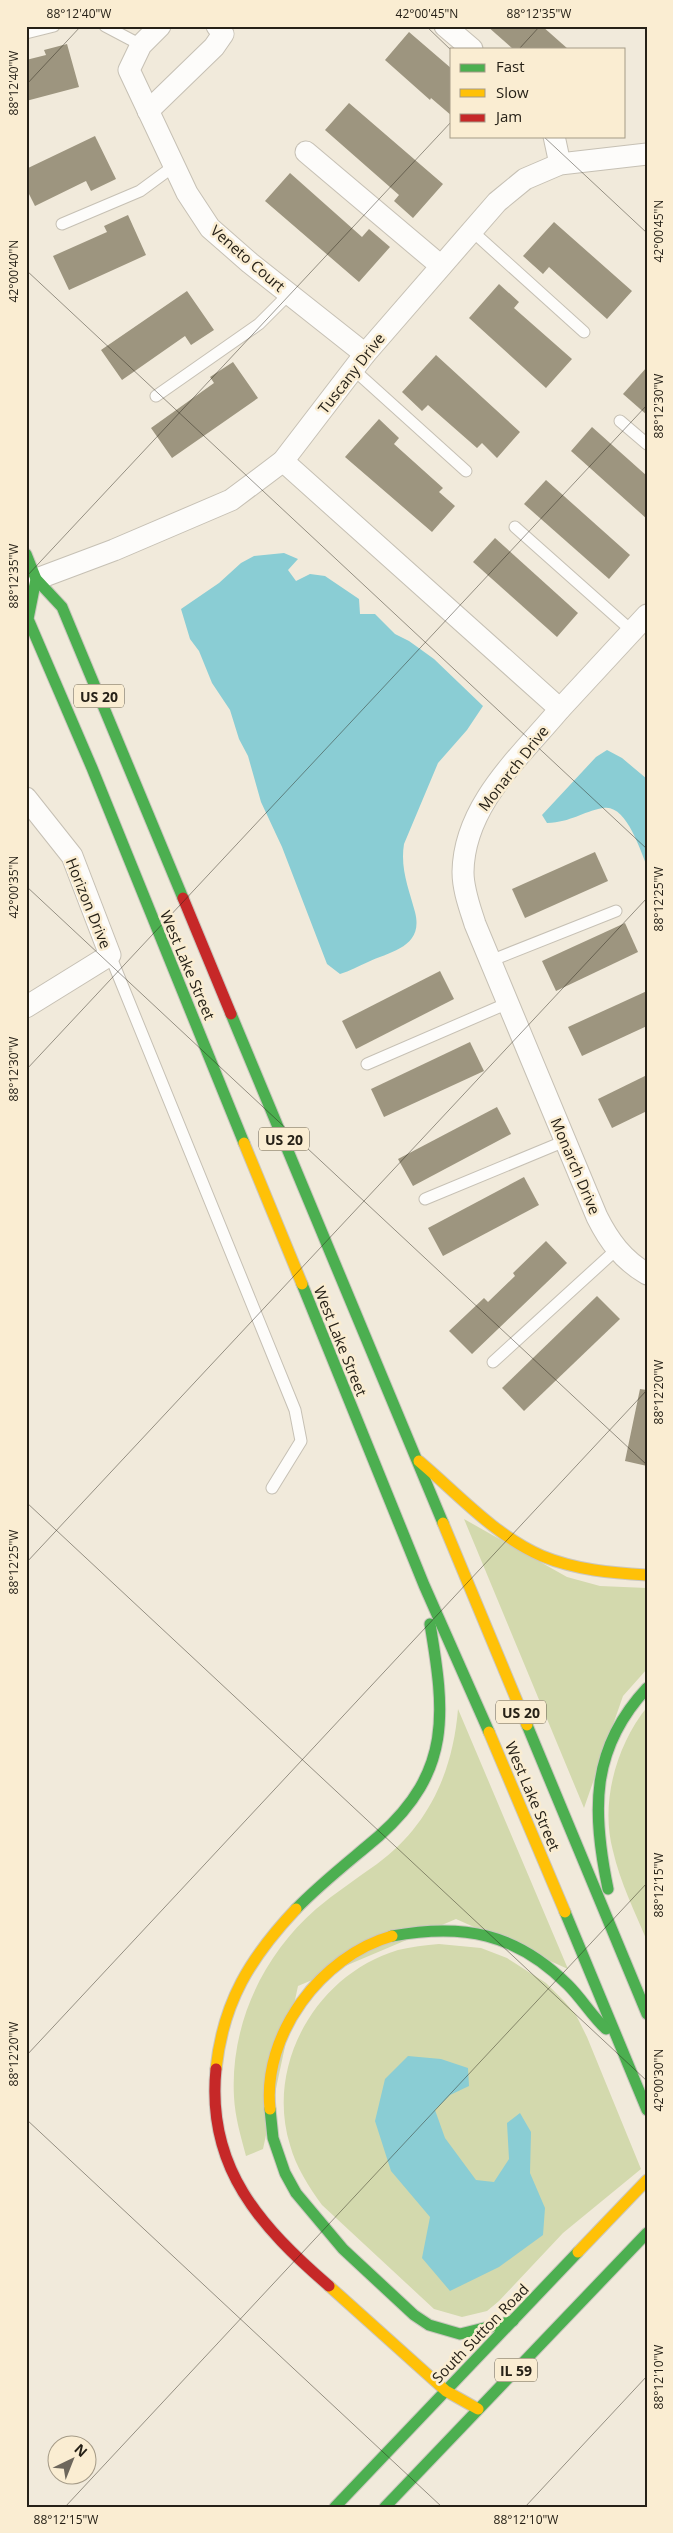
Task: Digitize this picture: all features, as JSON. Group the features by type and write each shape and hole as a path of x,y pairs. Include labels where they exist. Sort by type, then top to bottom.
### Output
{"main road":[{"name":"West Lake Street","path":"26,554 31,581 28,619 92,768 424,1585 519,1800 647,2110"},
{"name":"West Lake Street","path":"31,581 62,606 647,2014"},
{"path":"416,1458 491,1524 528,1549 561,1563 603,1573 647,1575"},
{"path":"424,1585 443,1704 441,1731 424,1782 396,1821 332,1876 267,1938 245,1971 230,2000 219,2033 214,2098 221,2141 233,2178 257,2215 291,2253 446,2391 478,2409"},
{"path":"627,1966 601,1856 597,1798 602,1763 614,1734 626,1713 647,1688"},
{"path":"513,2321 460,2334 429,2325 414,2315 325,2229 306,2208 285,2173 275,2147 268,2115 270,2080 275,2055 287,2024 305,1996 332,1968 361,1949 390,1937 439,1929 464,1931 501,1939 535,1958 565,1981 593,2018 618,2040"},
{"name":"South Sutton Road","path":"335,2507 647,2180"},
{"name":"IL 59","path":"385,2507 647,2233"}],"street":[{"name":"Veneto Court","path":"160,26 141,45 128,70 187,194 210,228 289,294 359,361"},
{"path":"148,111 214,47 223,34 217,26"},
{"path":"445,26 471,48"},
{"path":"554,138 560,164"},
{"path":"306,152 441,266"},
{"name":"Tuscany Drive","path":"31,581 114,550 231,500 283,462 359,361 497,202 525,179 560,164 647,154"},
{"path":"283,462 560,709"},
{"name":"Monarch Drive","path":"647,615 560,709 488,795 471,828 465,850 463,874 467,901 490,961 597,1217 608,1239 625,1259 647,1274"},
{"name":"Horizon Drive","path":"26,798 72,856 110,955 26,1007"}],"lane":[{"path":"26,33 54,26"},
{"path":"105,26 141,45"},
{"path":"62,224 140,190 174,166"},
{"path":"472,231 584,332"},
{"path":"156,396 258,324 289,294"},
{"path":"359,361 466,471"},
{"path":"620,421 647,444"},
{"path":"515,527 632,631"},
{"path":"490,961 616,911"},
{"path":"110,955 294,1410 301,1441 272,1488"},
{"path":"367,1064 508,1003"},
{"path":"425,1199 565,1141"},
{"path":"493,1362 617,1249"}],"green space":[{"path":"464,1519 567,1577 600,1586 647,1588 647,1669 623,1696 584,1808"},
{"path":"647,1707 647,1941 616,1863 609,1833 608,1814 610,1795 619,1757 636,1722"},
{"path":"458,1709 568,1969 456,1919 298,1986 263,2149 246,2156 238,2127 234,2097 234,2070 244,2019 253,1994 265,1970 297,1928 323,1903 395,1849 424,1815 435,1796 451,1754"},
{"path":"439,1944 481,1948 507,1958 546,1983 564,2001 576,2015 587,2037 641,2169 563,2233 499,2301 487,2311 462,2317 434,2309 322,2205 299,2169 290,2145 284,2114 285,2084 292,2054 304,2026 322,2001 343,1979 369,1962 398,1950"}],"water":[{"path":"284,553 298,559 288,570 296,581 310,574 325,576 359,599 360,614 375,614 395,634 409,641 434,659 483,706 467,730 438,763 404,844 403,862 415,912 417,924 415,933 404,946 395,951 340,974 327,964 282,847 261,802 248,756 239,739 230,710 212,683 199,651 190,639 181,609 219,583 241,563 254,556"},
{"path":"607,750 622,758 647,779 647,866 631,829 619,813 611,808 603,808 570,819 547,823 542,815 596,757"},
{"path":"408,2056 441,2059 468,2068 469,2086 450,2095 435,2110 445,2138 476,2180 494,2182 509,2159 507,2123 520,2113 531,2132 530,2173 545,2208 543,2235 499,2267 450,2291 422,2258 430,2217 391,2171 375,2121 385,2079"}],"building":[{"path":"487,26 542,26 567,48 512,48"},
{"path":"409,32 450,67 450,114 431,98 430,100 385,60"},
{"path":"67,44 79,87 26,101 26,60 46,55 44,50"},
{"path":"349,103 443,184 413,218 394,201 399,195 325,130"},
{"path":"95,136 116,179 91,191 86,181 35,206 26,188 26,169"},
{"path":"290,173 362,237 369,229 390,247 359,282 265,201"},
{"path":"128,215 146,255 69,290 53,256 107,232 104,226"},
{"path":"554,222 632,291 607,319 549,267 543,274 523,256"},
{"path":"499,284 519,302 514,308 572,359 546,388 469,318"},
{"path":"187,291 214,330 191,345 185,336 122,380 101,350"},
{"path":"436,355 520,432 497,458 482,443 477,448 428,405 422,411 402,392"},
{"path":"233,362 258,398 172,458 151,428 214,383 210,377"},
{"path":"647,367 647,415 623,394"},
{"path":"379,419 399,438 394,444 443,488 439,492 455,506 432,532 345,457"},
{"path":"592,427 647,476 647,519 571,451"},
{"path":"546,480 630,555 609,579 524,504"},
{"path":"495,538 578,613 557,637 473,562"},
{"path":"595,852 608,881 525,918 512,889"},
{"path":"625,923 638,952 556,991 542,961"},
{"path":"440,971 454,999 356,1049 342,1021"},
{"path":"647,991 647,1026 582,1056 568,1027"},
{"path":"470,1042 484,1071 384,1117 371,1089"},
{"path":"647,1075 647,1111 612,1128 598,1099"},
{"path":"497,1107 511,1134 413,1186 398,1159"},
{"path":"524,1177 539,1205 443,1256 428,1228"},
{"path":"546,1241 567,1263 472,1354 449,1331 484,1298 488,1302 515,1276 513,1273"},
{"path":"597,1296 620,1319 524,1411 502,1388"},
{"path":"640,1389 647,1390 647,1466 625,1461"}],"traffic: fast":[{"path":"26,554 36,579 62,607 183,898"},
{"path":"36,579 28,619 92,768 244,1143"},
{"path":"231,1014 443,1523"},
{"path":"302,1284 424,1585 489,1732"},
{"path":"296,1909 379,1836 403,1812 420,1788 431,1764 438,1739 440,1713 439,1686 430,1624"},
{"path":"608,1889 599,1833 598,1807 600,1782 605,1758 615,1734 628,1711 647,1688"},
{"path":"527,1725 647,2014"},
{"path":"565,1912 647,2110"},
{"path":"392,1936 418,1932 465,1932 487,1936 508,1943 548,1967 573,1990 606,2029"},
{"path":"270,2109 273,2138 285,2173 296,2193 343,2249 414,2315 429,2325 460,2334 513,2321"},
{"path":"385,2507 647,2233"},
{"path":"335,2507 578,2252"}],"traffic: slow":[{"path":"244,1143 302,1284"},
{"path":"419,1461 492,1525 508,1537 542,1556 581,1568 647,1575"},
{"path":"443,1523 527,1725"},
{"path":"489,1732 565,1912"},
{"path":"216,2069 225,2023 241,1982 265,1945 296,1909"},
{"path":"270,2109 270,2081 276,2054 286,2027 301,2002 320,1980 342,1961 366,1946 392,1936"},
{"path":"578,2252 647,2180"},
{"path":"329,2286 446,2391 478,2409"}],"traffic: jam":[{"path":"183,898 231,1014"},
{"path":"216,2069 215,2104 220,2136 229,2166 243,2192 261,2218 281,2241 329,2286"}]}
